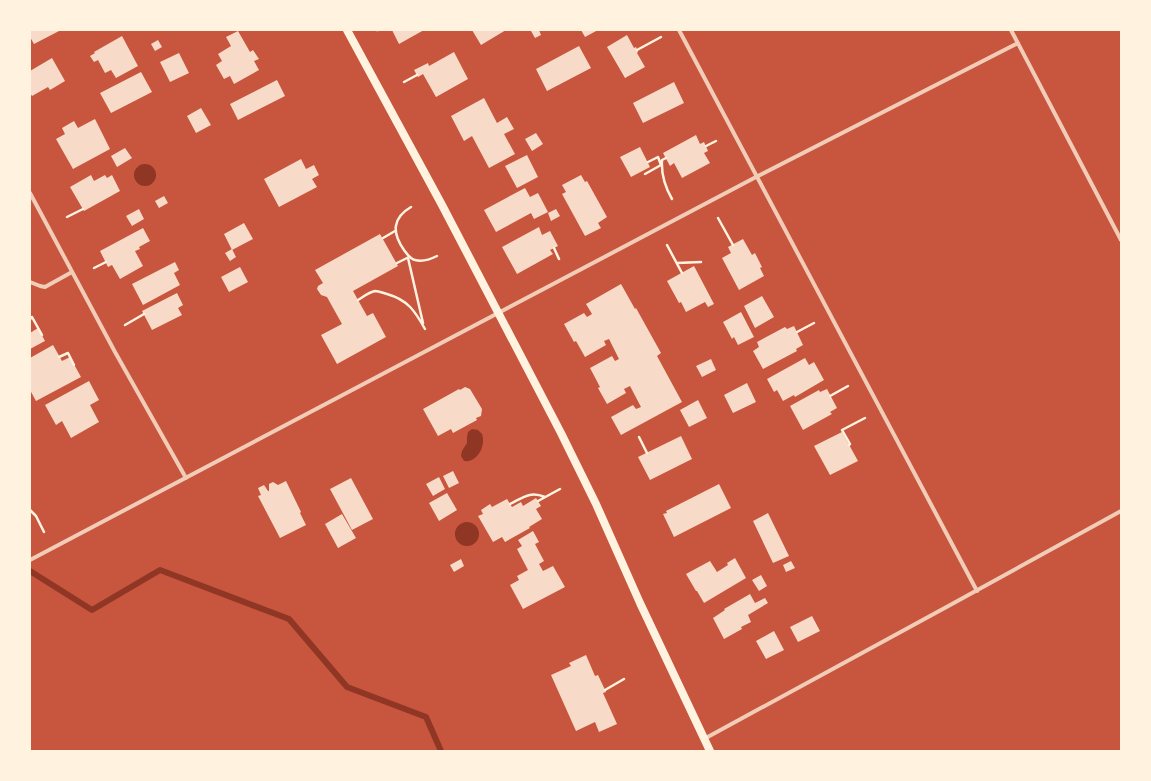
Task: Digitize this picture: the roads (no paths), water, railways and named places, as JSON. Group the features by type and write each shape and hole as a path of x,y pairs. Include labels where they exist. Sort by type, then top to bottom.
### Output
{"main road":[{"path":"347,30 442,205 561,433 593,498 710,751"}],"street":[{"path":"679,30 977,590"},
{"path":"1011,30 1121,240"},
{"path":"30,560 756,177 1018,43"},
{"path":"30,193 186,478"},
{"path":"30,282 45,287 72,272"},
{"path":"704,739 1121,511"}],"waterway":[{"path":"30,571 92,610 160,570 289,619 347,687 426,717 441,751"}]}
